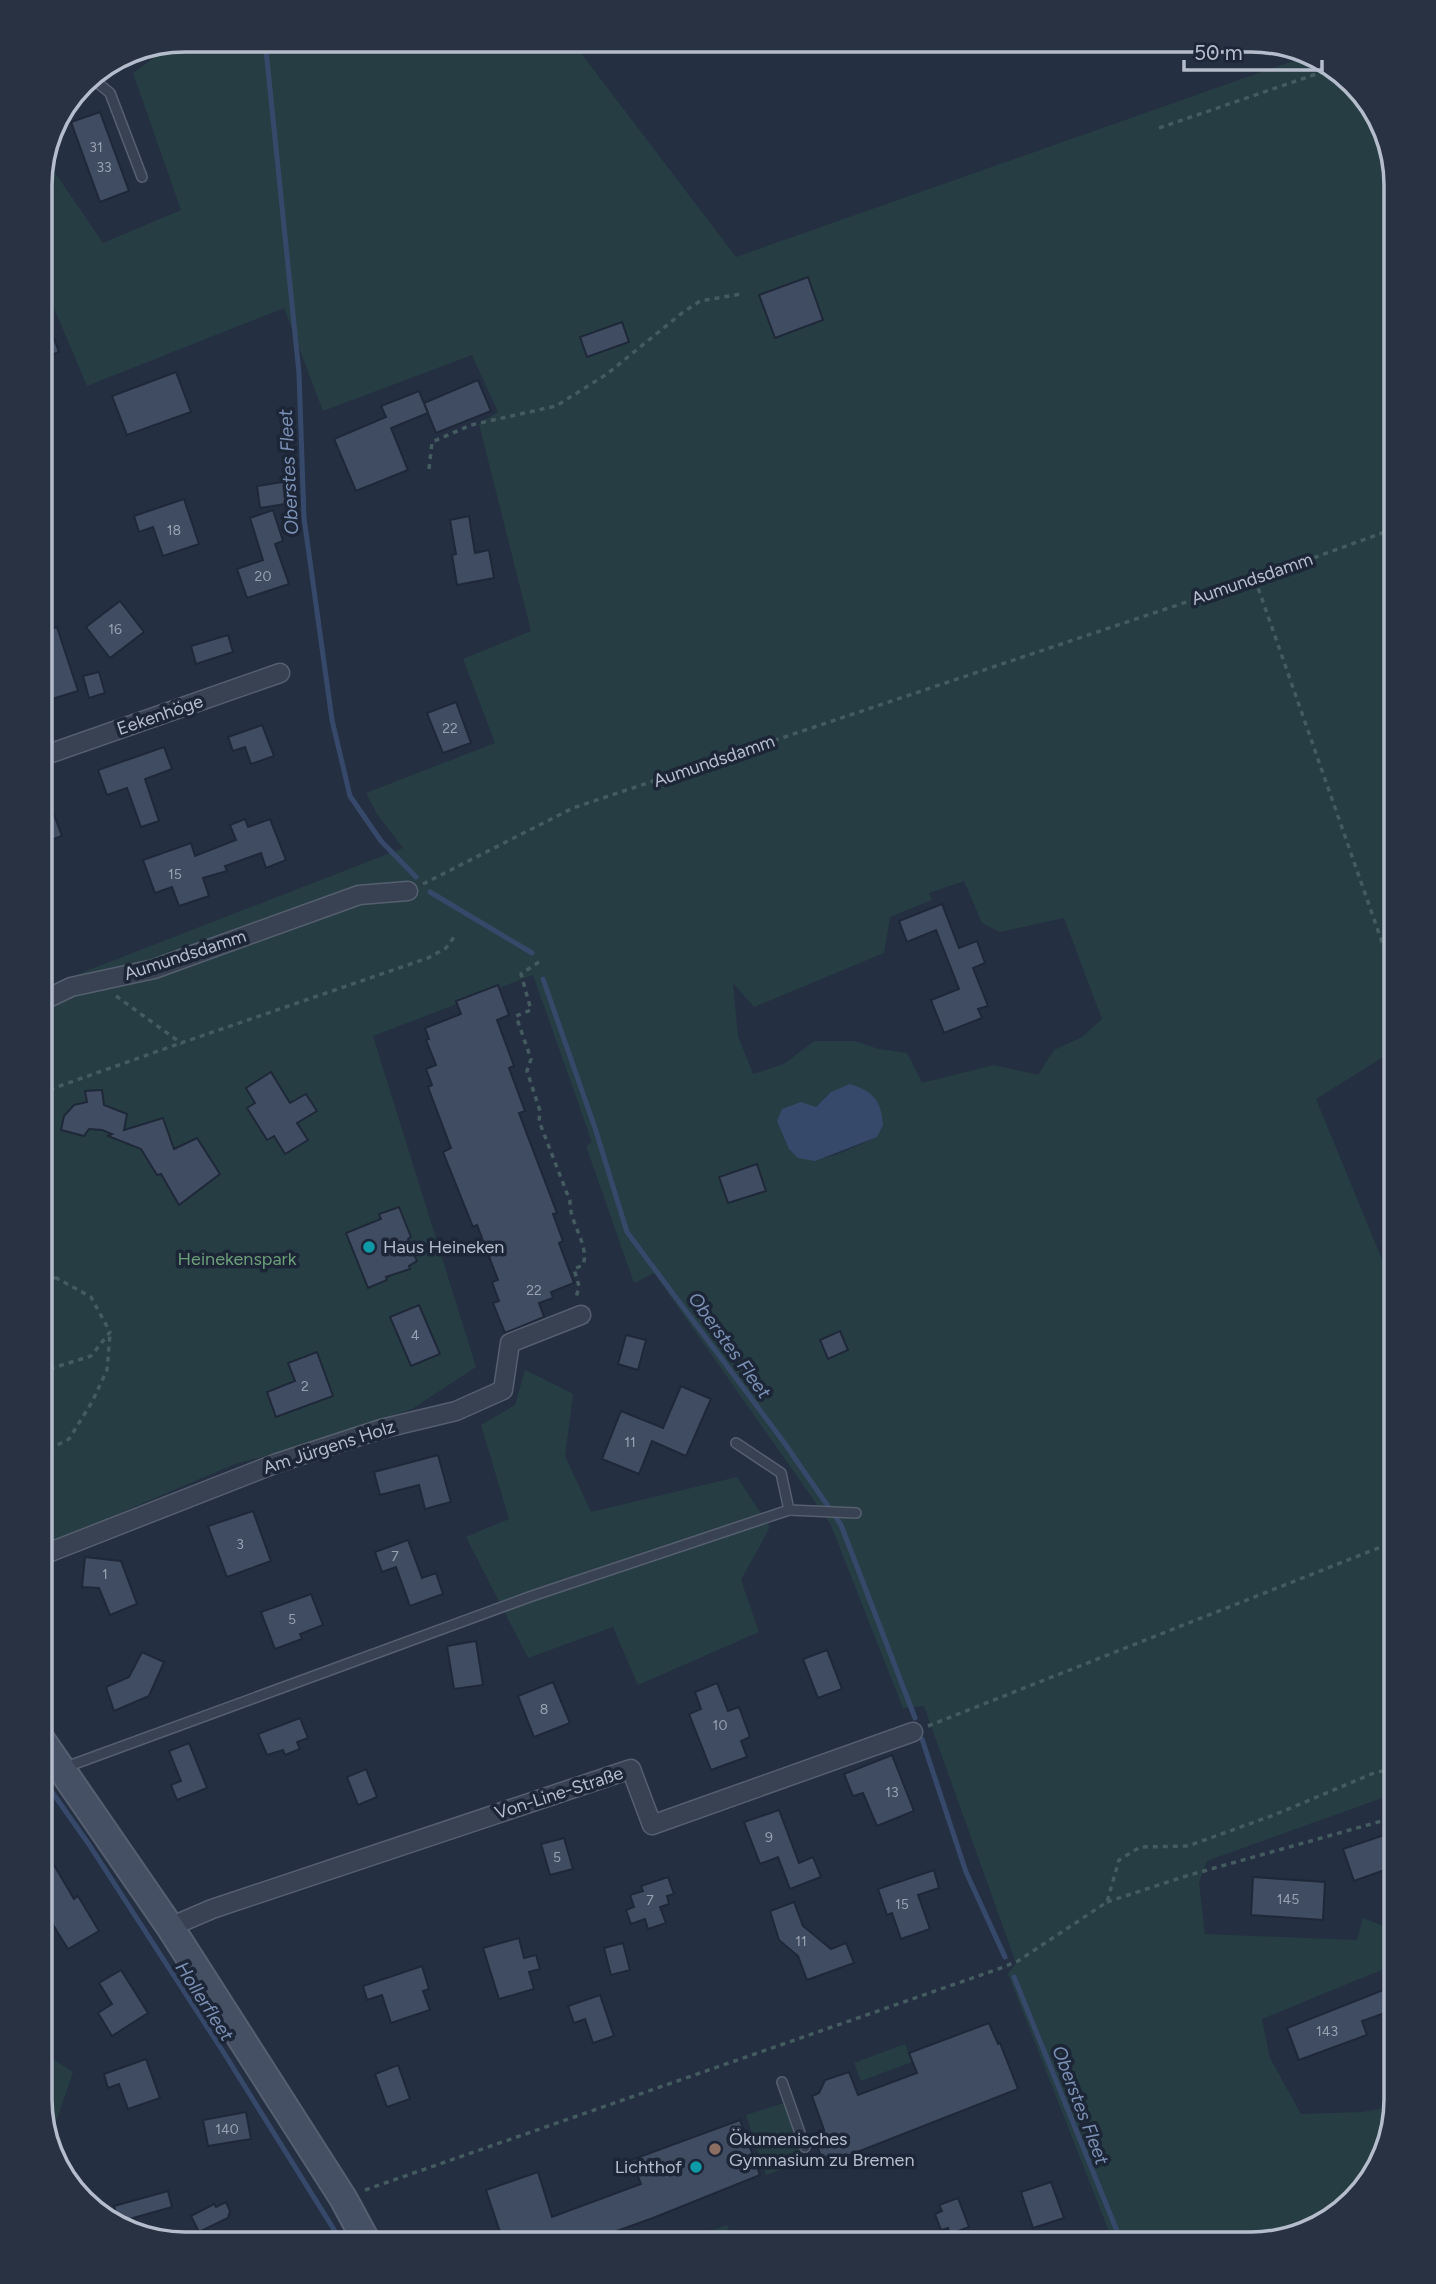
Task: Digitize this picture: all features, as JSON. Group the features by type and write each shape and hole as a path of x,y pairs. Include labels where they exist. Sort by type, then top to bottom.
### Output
{"street":[{"name":"Eekenhöge","path":"53,753 280,673"},
{"name":"Aumundsdamm","path":"53,996 71,987 154,969 359,895 408,891"},
{"name":"Am Jürgens Holz","path":"52,1551 277,1462 381,1429 456,1412 474,1404 503,1390 510,1343 581,1315"},
{"name":"Von-Line-Straße","path":"170,1927 212,1909 631,1769 652,1825 913,1732"},
{"path":"52,1755 170,1927 343,2198 361,2231"}],"lane":[{"path":"100,84 110,93 142,177"},
{"path":"736,1443 781,1473 789,1510"},
{"path":"62,1769 519,1601 789,1510 856,1513"},
{"path":"782,2082 806,2147"}],"path":[{"path":"1159,128 1320,73"},
{"path":"429,469 432,442 471,425 556,406 607,374 700,301 741,294"},
{"name":"Aumundsdamm","path":"408,891 573,808 1255,579 1384,532"},
{"path":"1255,579 1384,948"},
{"path":"53,1089 428,958 446,948 454,937"},
{"path":"539,962 521,974 531,1010 516,1016 531,1059 527,1071 540,1111 539,1121 570,1201 569,1212 586,1257 583,1265 574,1269 579,1286 575,1296 581,1315"},
{"path":"96,982 181,1043"},
{"path":"52,1275 91,1297 110,1332 107,1370 92,1402 69,1439 52,1448"},
{"path":"52,1278 58,1278"},
{"path":"52,1369 91,1356 110,1332"},
{"path":"913,1732 1384,1546"},
{"path":"1107,1902 1119,1860 1140,1847 1188,1846 1384,1771"},
{"path":"343,2198 1001,1968 1018,1961 1107,1902 1186,1876 1384,1820"}],"green space":[{"name":"Heinekenspark","path":"186,52 580,52 736,257 1294,60 1309,66 1338,86 1361,112 1370,127 1379,151 1384,186 1384,1056 1316,1099 1384,1262 1384,1797 1207,1861 1199,1883 1205,1934 1357,1940 1363,1918 1384,1926 1384,1969 1262,2019 1270,2058 1301,2114 1363,2112 1383,2108 1379,2133 1366,2165 1345,2193 1309,2218 1285,2227 1250,2232 1108,2232 1008,1974 1016,1963 924,1706 903,1708 830,1523 654,1273 634,1283 586,1146 592,1142 533,975 373,1036 476,1367 412,1409 324,1440 235,1464 52,1542 53,984 403,848 377,814 366,793 495,743 463,659 531,631 479,424 498,412 472,355 323,411 284,308 87,386 53,305 54,171 103,243 181,210 133,73 157,56","holes":["964,881 982,923 1000,932 1064,918 1102,1019 1082,1037 1054,1050 1038,1075 994,1065 922,1083 907,1053 879,1049 854,1041 814,1041 784,1064 753,1074 738,1036 733,983 754,1007 884,953 890,917 932,900 929,893","831,1092 877,1137 844,1152 821,1158 799,1156 789,1149 816,1107"]},
{"path":"525,1370 573,1394 565,1456 591,1512 737,1477 770,1527 741,1580 759,1632 638,1685 613,1627 528,1658 466,1537 509,1519 481,1425 515,1405"},
{"path":"905,2044 912,2062 861,2081 854,2063"},
{"path":"52,2059 73,2072 57,2119 54,2117 52,2098"},
{"path":"784,2103 805,2161 766,2175 746,2115"},
{"path":"727,2225 729,2232 709,2231"}],"water":[{"path":"850,1084 865,1090 878,1103 883,1125 877,1137 815,1161 798,1158 789,1149 777,1121 782,1109 801,1102 816,1107 831,1092"}],"building":[{"path":"100,112 129,191 100,202 71,122"},
{"path":"808,277 823,320 775,338 759,295"},
{"path":"622,322 629,342 587,357 580,337"},
{"path":"53,336 59,352 53,354"},
{"path":"176,372 191,412 127,435 112,396"},
{"path":"478,380 491,411 436,433 424,403"},
{"path":"419,391 428,413 391,428 408,470 356,491 334,439 386,417 381,406"},
{"path":"289,481 292,503 260,508 257,486"},
{"path":"184,499 199,544 163,556 153,527 139,532 134,516"},
{"path":"273,510 283,541 275,544 289,584 247,598 237,569 263,560 250,518"},
{"path":"469,516 475,553 489,550 494,578 457,585 452,555 456,554 450,520"},
{"path":"120,601 144,632 110,658 86,627"},
{"path":"57,627 78,691 53,699 53,628"},
{"path":"228,635 233,652 196,664 191,646"},
{"path":"99,672 105,693 89,698 83,676"},
{"path":"456,702 471,743 443,753 427,713"},
{"path":"262,725 274,756 251,764 245,747 233,751 228,737"},
{"path":"164,747 172,769 145,779 159,821 141,827 127,788 107,795 98,770"},
{"path":"53,811 62,836 53,839"},
{"path":"245,819 248,827 270,819 286,860 266,868 261,853 225,866 227,871 203,878 209,896 179,906 172,887 155,893 143,860 191,843 195,856 236,840 230,825"},
{"path":"942,904 959,948 977,941 985,963 973,968 988,1006 978,1009 982,1018 944,1033 931,1000 959,989 936,930 907,942 899,921"},
{"path":"498,985 509,1015 497,1020 514,1066 509,1068 525,1111 519,1113 557,1213 553,1214 563,1241 559,1243 574,1283 551,1292 553,1298 539,1303 544,1317 505,1333 493,1303 499,1301 492,1282 498,1280 477,1225 473,1227 443,1152 451,1148 428,1087 432,1085 426,1069 436,1065 426,1040 429,1039 425,1028 461,1014 456,1001"},
{"path":"271,1072 290,1103 306,1094 317,1111 297,1123 308,1140 285,1154 274,1136 267,1140 247,1108 255,1103 246,1088"},
{"path":"102,1090 104,1105 127,1114 124,1130 163,1118 174,1149 197,1138 220,1174 179,1205 161,1174 157,1175 141,1149 108,1136 112,1134 102,1130 89,1129 84,1136 61,1130 64,1116 74,1105 87,1102 85,1091"},
{"path":"757,1164 766,1191 728,1203 719,1177"},
{"name":"Haus Heineken","path":"399,1207 417,1261 409,1266 410,1269 386,1277 387,1280 368,1288 346,1233 381,1219 379,1214"},
{"path":"419,1305 440,1354 411,1366 390,1317"},
{"path":"840,1331 848,1350 828,1359 820,1340"},
{"path":"626,1335 646,1340 638,1370 618,1364"},
{"path":"317,1352 333,1396 276,1417 267,1392 295,1381 288,1363"},
{"path":"681,1386 711,1399 686,1456 652,1441 639,1474 602,1459 621,1411 663,1428"},
{"path":"438,1455 451,1502 425,1509 419,1485 380,1495 374,1472"},
{"path":"253,1511 271,1561 227,1577 208,1526"},
{"path":"408,1540 422,1578 436,1573 443,1594 410,1606 396,1567 382,1572 375,1552"},
{"path":"85,1557 121,1561 137,1604 110,1615 99,1588 82,1587"},
{"path":"311,1594 323,1625 300,1634 302,1639 275,1649 261,1612"},
{"path":"476,1641 483,1685 454,1689 447,1646"},
{"path":"827,1650 842,1689 818,1698 803,1659"},
{"path":"142,1652 164,1662 149,1696 114,1711 106,1687 129,1677"},
{"path":"553,1682 570,1723 534,1737 518,1696"},
{"path":"717,1683 728,1711 739,1707 750,1737 741,1741 747,1757 711,1770 689,1714 701,1709 695,1692"},
{"path":"300,1718 308,1738 297,1742 300,1749 285,1755 283,1750 267,1755 258,1734"},
{"path":"189,1743 207,1788 177,1800 171,1785 181,1781 169,1751"},
{"path":"892,1755 914,1811 877,1826 863,1793 853,1796 844,1774"},
{"path":"366,1769 377,1797 358,1805 347,1777"},
{"path":"779,1810 799,1863 813,1857 821,1877 790,1889 778,1857 760,1864 744,1822"},
{"path":"1384,1835 1384,1870 1354,1881 1343,1849"},
{"path":"564,1838 573,1869 550,1875 541,1844"},
{"path":"52,1862 74,1899 78,1896 99,1931 68,1949 52,1923"},
{"path":"934,1870 939,1888 918,1895 930,1929 901,1939 892,1913 887,1915 878,1889"},
{"path":"668,1877 674,1894 667,1896 669,1904 660,1907 666,1923 648,1929 645,1919 631,1924 626,1910 634,1907 630,1895 643,1891 641,1886"},
{"path":"1253,1877 1325,1882 1323,1920 1251,1915"},
{"path":"794,1902 803,1926 831,1949 846,1943 854,1963 807,1980 798,1956 779,1940 770,1911"},
{"path":"519,1938 524,1958 536,1955 540,1969 529,1972 534,1989 499,1999 483,1948"},
{"path":"623,1943 630,1970 611,1975 604,1948"},
{"path":"422,1966 429,1989 423,1991 430,2010 391,2023 382,1995 367,2000 363,1986"},
{"path":"121,1970 148,2013 112,2036 98,2013 112,2004 99,1983"},
{"path":"1384,1990 1384,2013 1362,2021 1367,2035 1299,2060 1287,2028"},
{"path":"600,1995 614,2036 593,2043 585,2019 574,2023 568,2006"},
{"path":"989,2023 1018,2089 824,2165 813,2134 824,2130 812,2096 819,2093 825,2080 849,2072 858,2095 917,2073 909,2053"},
{"path":"146,2059 160,2098 128,2109 119,2084 108,2088 104,2074"},
{"path":"398,2065 410,2099 387,2107 375,2074"},
{"path":"246,2112 251,2139 208,2146 203,2120"},
{"path":"740,2120 760,2175 616,2231 500,2231 486,2190 538,2172 552,2217 641,2184 631,2160"},
{"path":"1051,2182 1064,2218 1033,2228 1021,2192"},
{"path":"168,2191 172,2207 130,2219 116,2211 114,2206"},
{"path":"958,2198 969,2227 956,2232 949,2232 948,2228 941,2230 935,2214 942,2211 939,2205"},
{"path":"226,2202 230,2211 228,2218 199,2231 191,2216 214,2204 216,2207"}],"waterway":[{"name":"Oberstes Fleet","path":"266,52 299,373 304,518 332,720 350,796 381,841 416,877"},
{"name":"Oberstes Fleet","path":"430,892 532,953"},
{"name":"Oberstes Fleet","path":"543,979 595,1128 627,1232 783,1441 841,1525 915,1718"},
{"name":"Oberstes Fleet","path":"922,1739 966,1872 1005,1957"},
{"name":"Hollerfleet","path":"52,1792 224,2053 335,2231"},
{"name":"Oberstes Fleet","path":"1014,1977 1117,2232"}],"place":[{"name":"Haus Heineken","path":"369,1247"},
{"name":"Ökumenisches Gymnasium zu Bremen","path":"715,2149"},
{"name":"Lichthof","path":"696,2167"}]}
